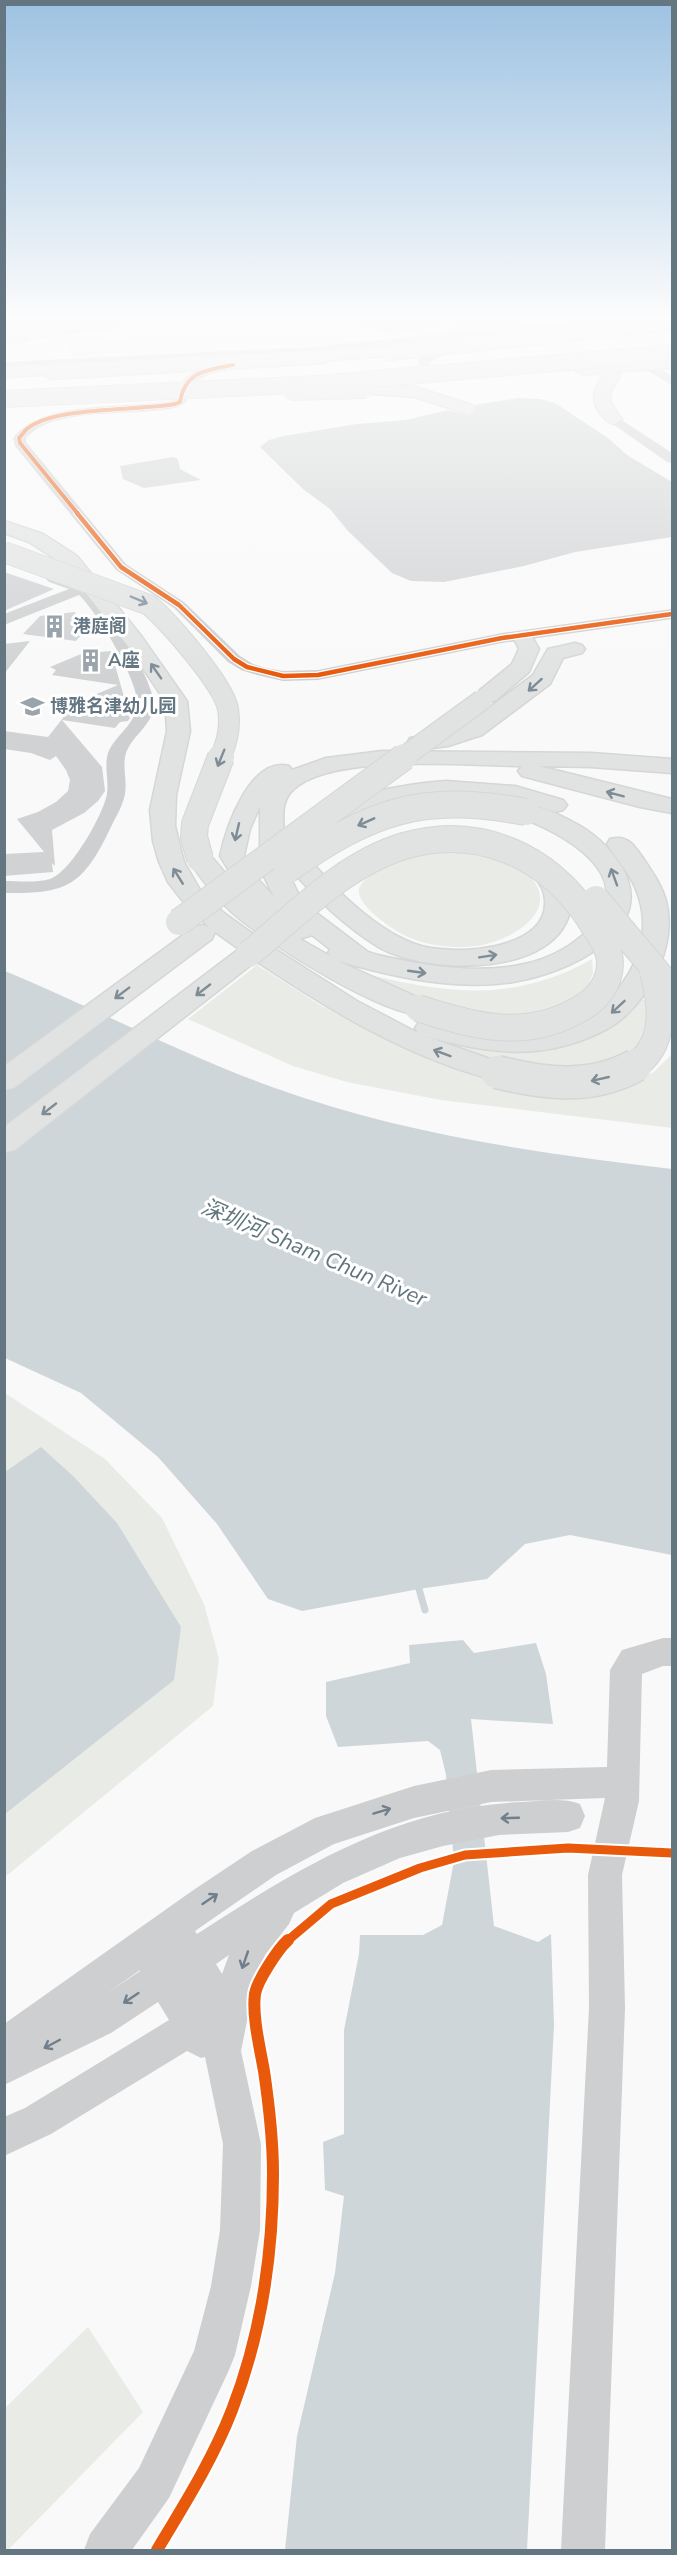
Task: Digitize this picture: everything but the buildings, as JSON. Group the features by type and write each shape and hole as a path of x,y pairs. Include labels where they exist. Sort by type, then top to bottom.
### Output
{"main road":[{"path":"4,526 36,538 70,560 135,641 172,695 179,710 178,730 162,802 162,826 173,867 181,881 208,912 232,932 249,952 384,1028 418,1044 497,1072 534,1081 577,1083 618,1074 647,1058 663,1037 666,1014 659,984 645,957"},
{"path":"4,552 149,605 163,617 221,690 230,715 229,734 195,824 194,837 200,859 217,881 258,920 294,946 336,971 418,1008 482,1026 525,1028 563,1020 579,1011 600,993 609,975 610,960 606,946 561,883 516,853 480,842 443,840 403,846 354,871 249,952 4,1143"},
{"path":"4,1081 191,928 290,840 482,700 521,667 529,649 524,639"},
{"path":"360,959 328,946 290,924 265,905 251,890 232,856 241,817 248,802 259,789 282,771 311,757 368,747 436,741 474,730 542,679 555,653 575,649"},
{"path":"360,959 291,906 273,868 270,813 272,802 285,784 304,773 326,765 382,758 591,760 672,766"},
{"path":"476,759 672,806"},
{"path":"290,840 363,803 405,792 430,789 486,790 535,806 579,815 619,844 635,860 672,928"},
{"path":"4,1053 191,928 326,842 368,820 391,812 452,803 535,806 589,842 605,858 615,875 619,892 617,909 607,928 595,941 562,961 539,969 486,976 432,974 360,959 304,941 258,920"},
{"path":"270,813 279,837 288,851 356,918 386,941 427,955 471,958 514,950 543,933 557,913 556,889 551,880 532,862"},
{"path":"4,1116 249,952 332,866 368,843 400,831 431,824 457,823 505,829 522,835 554,853 577,876 672,990"},
{"path":"249,952 378,1010 466,1038 494,1043 537,1042 574,1033 604,1019 621,1006 635,988 653,950 658,919 655,903 641,872 619,844"}],"street":[{"path":"19,438 20,443 122,567 179,605 234,659 247,667 283,676 318,675 502,638 672,614"},
{"path":"644,438 670,455"},
{"path":"4,561 81,589 117,639 139,677 147,705 144,717 127,735 116,753 117,790 115,798 73,875 58,883 42,886 4,887"},
{"path":"4,620 81,589"},
{"path":"583,2550 607,2008 605,1875 622,1801 626,1670 633,1660 663,1652 672,1652"},
{"path":"4,2048 82,1988 264,1863 327,1830 376,1812 453,1792 492,1786 622,1782"},
{"path":"4,2067 98,2020 290,1895 331,1871 397,1842 443,1829 499,1819 568,1816"},
{"path":"229,2084 225,2038 235,1991 250,1945 290,1895"},
{"path":"158,1935 178,1967 193,2026 229,2084"},
{"path":"106,2550 154,2483 214,2355 231,2286 240,2230 242,2144 208,1983 178,1967"},
{"path":"4,2137 38,2121 193,2026"}],"shaded area":[{"path":"477,851 505,860 520,868 534,881 540,894 539,906 533,917 511,935 497,941 462,947 441,946 420,941 390,927 369,909 360,896 359,890 368,877 399,860 427,852"},
{"path":"592,959 593,973 589,984 570,1003 519,1018 430,1004 363,973 423,986 479,990 535,983"},
{"path":"257,965 320,1005 387,1040 474,1076 502,1084 639,1080 654,1072 672,1054 672,1128 441,1100 347,1082 293,1066 188,1019"},
{"path":"640,998 649,1002 650,1023 639,1046 625,1058 590,1071 509,1066 453,1044 490,1051 537,1050"},
{"path":"5,1393 105,1459 162,1518 204,1604 219,1659 213,1706 5,1877"},
{"path":"88,2327 143,2412 8,2550 5,2550 5,2408"}],"water":[{"name":"深圳河 Sham Chun River","path":"5,971 204,1060 272,1087 321,1103 470,1140 672,1169 672,1555 570,1535 525,1544 487,1579 302,1611 268,1599 217,1524 158,1457 81,1393 5,1358"},
{"path":"41,1447 74,1477 117,1523 181,1627 174,1680 5,1814 5,1472"},
{"path":"463,1640 474,1653 536,1643 546,1674 553,1724 471,1719 494,1926 538,1942 551,1934 554,2025 527,2550 285,2550 297,2436 335,2273 344,2196 325,2190 323,2142 344,2134 344,2030 359,1954 360,1935 423,1935 442,1925 454,1861 446,1775 440,1750 428,1741 338,1747 326,1716 326,1682 410,1663 409,1645"}],"waterway":[{"path":"419,1589 425,1610"}],"cycle path":[{"path":"19,438 20,443 121,567 179,605 234,659 247,667 263,672 283,676 318,675 502,638 672,614"},
{"path":"157,2550 194,2489 232,2410 260,2316 268,2273 273,2175 271,2116 257,2030 255,1993 280,1947 331,1904 420,1868 465,1855 568,1848 672,1853"}],"place":[{"name":"港庭阁","path":"55,626"},
{"name":"A座","path":"90,660"},
{"name":"博雅名津幼儿园","path":"32,706"}]}
